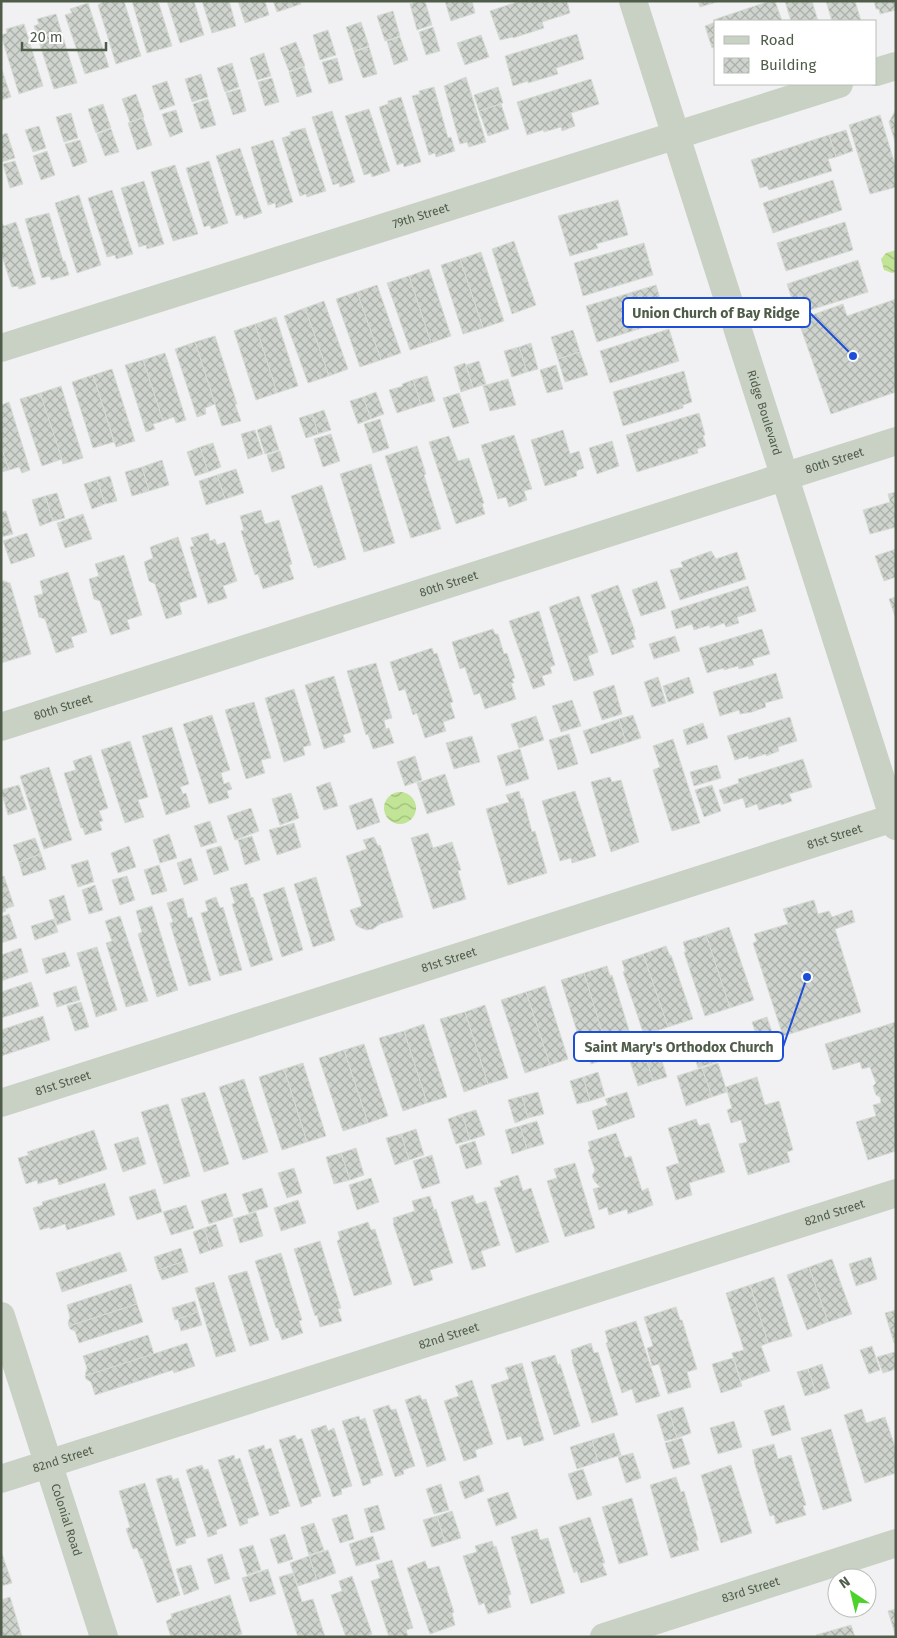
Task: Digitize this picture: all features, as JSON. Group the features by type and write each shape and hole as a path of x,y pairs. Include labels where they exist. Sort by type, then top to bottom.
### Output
{"street":[{"name":"Ridge Boulevard","path":"633,1 895,820"},
{"path":"877,72 896,66"},
{"name":"79th Street","path":"1,348 836,85"},
{"name":"80th Street","path":"1,727 896,441"},
{"name":"81st Street","path":"1,1103 895,820"},
{"name":"82nd Street","path":"1,1479 896,1193"},
{"name":"Colonial Road","path":"1,1316 104,1637"},
{"name":"83rd Street","path":"604,1637 896,1543"}],"water":[{"path":"896,250 896,272 892,273 884,270 881,259 886,253"},
{"path":"400,792 406,793 411,797 415,802 415,814 411,819 406,823 400,824 394,823 389,819 385,814 384,808 385,802 389,797 394,793"}],"building":[{"path":"104,1 124,1 141,56 116,64 98,5"},
{"path":"132,1 158,1 172,46 147,53"},
{"path":"167,1 194,1 204,35 180,43"},
{"path":"202,1 229,1 236,26 212,33"},
{"path":"238,1 265,1 269,15 245,23"},
{"path":"273,1 300,1 301,4 277,12"},
{"path":"425,1 432,25 417,30 410,4"},
{"path":"445,1 472,1 475,13 451,21"},
{"path":"520,1 567,1 570,13 542,22 544,28 500,40 490,11"},
{"path":"698,1 720,1 700,7"},
{"path":"775,1 782,20 716,20"},
{"path":"785,1 812,1 818,20 791,20"},
{"path":"826,1 855,1 861,20 832,20"},
{"path":"874,1 896,1 896,10 880,14 879,9 876,9"},
{"path":"88,3 109,67 85,74 65,15 72,13 70,9"},
{"path":"393,11 400,36 385,41 377,16"},
{"path":"56,14 77,83 54,89 34,26 39,24 37,19"},
{"path":"361,22 369,46 354,51 346,27"},
{"path":"714,23 714,47 712,48 705,26"},
{"path":"24,24 43,86 19,94 1,35 7,33 6,29"},
{"path":"433,27 440,51 426,55 419,32"},
{"path":"328,30 336,55 320,60 313,35"},
{"path":"577,34 584,59 556,68 558,74 513,86 505,56"},
{"path":"481,35 489,57 465,65 457,43"},
{"path":"400,37 408,60 394,65 387,41"},
{"path":"296,42 305,66 289,71 280,48"},
{"path":"369,47 377,74 363,78 354,52"},
{"path":"264,53 271,76 257,80 250,58"},
{"path":"337,58 343,80 329,84 322,62"},
{"path":"232,63 239,87 225,92 217,68"},
{"path":"1,67 11,97 1,100"},
{"path":"304,67 312,92 297,97 289,72"},
{"path":"201,74 208,97 192,102 185,79"},
{"path":"466,77 486,142 469,147 467,142 460,144 444,86"},
{"path":"272,78 279,102 265,106 258,82"},
{"path":"591,79 599,104 571,113 575,126 562,131 561,127 527,135 517,102"},
{"path":"167,81 175,105 160,110 152,86"},
{"path":"434,87 448,138 451,137 455,151 436,157 435,153 429,155 412,96 420,94 419,91"},
{"path":"498,87 503,103 479,111 474,95"},
{"path":"240,89 246,111 233,115 226,93"},
{"path":"136,94 144,117 130,122 122,99"},
{"path":"401,97 421,162 404,167 403,163 397,165 379,107 388,104 388,101"},
{"path":"208,99 216,125 201,129 193,104"},
{"path":"103,104 111,128 96,133 88,109"},
{"path":"501,104 509,129 488,136 479,111"},
{"path":"369,109 390,171 372,177 371,173 364,175 345,116"},
{"path":"176,110 183,132 170,137 162,114"},
{"path":"332,111 355,182 340,187 339,183 333,185 312,117"},
{"path":"896,111 896,145 889,122"},
{"path":"71,113 78,138 64,142 56,117"},
{"path":"880,115 896,168 896,187 870,194 849,125"},
{"path":"143,118 152,145 137,150 128,123"},
{"path":"39,126 46,148 33,152 25,130"},
{"path":"305,128 326,191 307,197 306,194 300,196 282,138 291,135 290,132"},
{"path":"111,129 119,152 105,156 97,134"},
{"path":"846,130 853,151 836,157 829,135"},
{"path":"7,133 15,158 1,162 1,135"},
{"path":"829,135 836,157 828,159 832,171 769,190 767,186 760,188 751,160"},
{"path":"80,140 87,162 73,167 65,144"},
{"path":"273,140 293,202 276,208 275,203 268,205 251,147"},
{"path":"240,148 262,213 244,219 242,214 236,216 216,156"},
{"path":"47,151 55,175 41,180 33,156"},
{"path":"15,161 23,184 10,188 3,164"},
{"path":"209,161 228,223 211,229 210,225 204,227 186,168"},
{"path":"175,165 198,234 173,241 151,172"},
{"path":"833,180 842,210 773,233 763,203"},
{"path":"144,181 164,244 147,249 146,245 139,247 121,188"},
{"path":"112,190 133,254 116,259 115,255 107,257 88,198"},
{"path":"79,195 101,265 77,273 55,203"},
{"path":"618,200 628,235 596,244 598,248 570,256 558,216"},
{"path":"49,213 69,275 51,280 50,276 42,278 25,219"},
{"path":"1,222 4,226 16,222 36,284 19,289 18,286 12,287 1,253"},
{"path":"845,222 853,250 786,271 777,243"},
{"path":"514,241 536,305 512,314 492,249"},
{"path":"644,243 653,275 583,296 574,263"},
{"path":"481,252 504,321 483,328 460,259"},
{"path":"460,259 483,328 463,334 441,265"},
{"path":"858,260 868,292 797,314 787,284"},
{"path":"429,269 451,336 431,343 409,276"},
{"path":"409,276 431,343 410,350 387,283"},
{"path":"377,285 401,353 381,360 357,292"},
{"path":"656,285 666,318 657,321 658,323 597,342 586,306"},
{"path":"357,292 381,360 360,367 336,299"},
{"path":"896,299 896,392 831,414 798,320 843,304 847,316"},
{"path":"324,301 348,369 329,376 305,308"},
{"path":"305,308 329,376 308,383 284,316"},
{"path":"276,317 298,386 277,393 255,324"},
{"path":"255,324 277,393 256,400 234,331"},
{"path":"669,329 679,361 610,383 600,351"},
{"path":"573,330 580,352 558,359 551,337"},
{"path":"215,336 241,421 222,426 195,342"},
{"path":"195,342 215,404 205,408 206,414 197,417 175,349"},
{"path":"531,343 538,369 527,372 519,347"},
{"path":"519,347 527,372 512,377 504,351"},
{"path":"580,352 588,375 565,382 558,359"},
{"path":"165,353 186,420 176,423 174,417 163,421 143,360"},
{"path":"143,360 163,421 153,424 155,429 146,432 125,365"},
{"path":"479,361 486,384 473,388 466,365"},
{"path":"465,363 473,388 461,392 454,367"},
{"path":"556,365 563,389 547,393 540,370"},
{"path":"112,369 135,441 116,447 93,375"},
{"path":"684,371 692,402 683,405 683,408 623,426 613,392"},
{"path":"93,375 114,442 93,448 72,382"},
{"path":"427,376 435,401 421,405 413,380"},
{"path":"508,379 516,405 490,411 483,386"},
{"path":"413,380 421,405 397,413 389,390 403,386 402,384"},
{"path":"61,386 83,458 63,464 40,393"},
{"path":"376,392 384,414 371,419 363,397"},
{"path":"40,393 62,459 42,466 20,399"},
{"path":"459,393 469,423 453,428 443,398"},
{"path":"363,397 371,419 358,424 350,401"},
{"path":"9,402 30,470 22,473 19,467 9,470 1,447 1,405"},
{"path":"324,410 331,430 318,434 312,414"},
{"path":"699,413 706,446 697,449 698,453 637,472 626,435"},
{"path":"312,414 318,434 306,438 299,418"},
{"path":"380,419 389,448 373,453 364,424"},
{"path":"271,425 279,450 265,454 257,430"},
{"path":"255,430 263,454 248,459 241,434"},
{"path":"563,430 570,454 579,451 584,468 576,471 577,476 545,486 531,440"},
{"path":"331,434 340,461 323,467 314,439"},
{"path":"514,435 532,489 524,491 527,500 509,507 506,497 498,499 481,445"},
{"path":"449,436 458,461 469,458 484,503 482,504 485,514 456,524 429,442"},
{"path":"612,441 619,466 597,474 589,448"},
{"path":"213,443 221,467 208,472 200,447"},
{"path":"417,446 441,529 411,538 385,456"},
{"path":"1,447 9,470 1,472"},
{"path":"200,447 208,472 195,476 187,452"},
{"path":"280,451 285,468 272,472 267,455"},
{"path":"162,460 169,485 149,491 142,467"},
{"path":"371,464 395,543 364,552 340,474"},
{"path":"142,467 149,491 132,496 125,472"},
{"path":"236,469 244,493 225,499 217,475"},
{"path":"217,475 225,499 206,505 199,481"},
{"path":"110,476 117,501 105,504 97,480"},
{"path":"97,480 105,504 92,509 84,484"},
{"path":"322,485 346,559 318,568 316,565 314,566 291,496"},
{"path":"896,492 896,527 870,534 863,510 890,502 888,494"},
{"path":"57,493 65,518 53,521 45,496"},
{"path":"45,496 53,521 40,526 32,500"},
{"path":"261,510 265,524 279,520 292,564 289,565 294,579 263,589 258,574 255,575 241,531 244,530 240,516"},
{"path":"6,511 13,534 1,537 1,512"},
{"path":"83,514 92,539 65,548 57,523"},
{"path":"27,533 35,556 11,564 3,541"},
{"path":"208,533 210,541 215,539 217,545 225,542 237,581 223,586 227,598 208,604 190,547 194,546 191,538"},
{"path":"178,537 197,597 179,603 182,614 166,619 155,584 149,581 144,562 153,558 150,547"},
{"path":"896,549 896,577 884,581 875,556"},
{"path":"711,551 716,559 737,552 746,579 680,600 670,570 683,567 681,562"},
{"path":"124,555 142,615 127,620 130,629 111,635 100,601 94,599 89,579 99,576 95,564"},
{"path":"68,572 87,632 71,637 74,647 56,653 45,619 39,617 34,596 43,594 40,581"},
{"path":"1,581 10,583 31,654 1,663"},
{"path":"657,581 666,608 641,616 632,590"},
{"path":"618,585 636,639 631,640 634,647 612,655 591,595"},
{"path":"748,586 756,611 737,617 739,623 726,627 724,623 710,628 710,625 694,630 692,624 676,629 671,611"},
{"path":"579,596 598,652 588,656 594,675 574,681 549,607"},
{"path":"896,597 896,619 889,599"},
{"path":"539,611 555,665 550,667 552,673 542,676 545,685 533,689 509,621"},
{"path":"493,629 495,634 498,634 504,654 507,653 515,678 512,679 514,683 511,683 516,699 485,709 480,693 474,695 465,667 460,669 452,642"},
{"path":"762,629 770,654 752,659 754,665 739,669 738,666 724,670 724,668 707,673 699,648"},
{"path":"675,636 680,651 654,659 649,644"},
{"path":"432,648 434,654 437,653 453,702 450,703 455,718 443,722 446,731 425,738 417,713 413,715 405,689 399,691 390,662"},
{"path":"376,663 392,718 384,720 386,729 389,728 394,743 373,749 368,734 366,735 347,671"},
{"path":"776,673 783,698 765,703 766,707 752,712 740,714 739,710 720,716 713,692"},
{"path":"334,676 351,732 343,735 345,742 324,749 305,685"},
{"path":"658,677 666,703 652,707 644,682"},
{"path":"689,677 694,693 668,702 663,686"},
{"path":"614,685 622,714 602,720 593,692"},
{"path":"294,689 311,745 303,747 305,755 284,762 265,698"},
{"path":"572,700 581,726 561,732 552,706"},
{"path":"254,702 271,758 261,760 265,773 246,779 225,710"},
{"path":"212,715 230,770 221,773 224,784 229,782 232,789 227,791 229,798 209,804 183,724"},
{"path":"633,715 641,738 626,743 619,719"},
{"path":"536,716 544,740 519,748 511,724"},
{"path":"790,717 797,741 778,747 779,751 766,756 766,754 749,759 748,756 735,760 727,736"},
{"path":"619,719 626,743 591,754 583,731"},
{"path":"703,723 708,738 687,745 683,730"},
{"path":"172,727 189,784 180,787 183,794 186,793 190,807 166,815 142,736"},
{"path":"569,734 578,764 558,770 549,740"},
{"path":"472,736 480,762 454,769 446,743"},
{"path":"673,739 700,823 672,831 653,770 660,767 653,746"},
{"path":"130,741 148,797 138,800 144,817 125,823 101,750"},
{"path":"520,749 529,779 506,786 497,756"},
{"path":"91,755 108,808 99,811 103,821 99,822 102,830 85,835 83,828 81,828 64,773 76,770 73,761"},
{"path":"415,756 422,780 405,786 397,762"},
{"path":"803,759 812,787 789,794 792,801 759,810 757,804 746,808 743,798 724,804 719,790 739,783 738,779"},
{"path":"717,765 721,778 694,786 690,772"},
{"path":"49,767 72,840 44,849 20,776"},
{"path":"445,774 455,805 427,814 417,783"},
{"path":"610,777 612,782 621,780 639,842 611,852 591,782"},
{"path":"330,782 338,806 324,810 316,787"},
{"path":"19,785 27,809 8,815 1,790"},
{"path":"712,785 721,811 704,817 695,790"},
{"path":"519,791 521,799 523,798 532,832 535,831 547,873 508,885 486,809 509,802 506,795"},
{"path":"575,791 596,856 572,863 571,858 560,861 542,801"},
{"path":"291,793 299,818 280,825 272,799"},
{"path":"372,798 380,822 357,830 349,806"},
{"path":"251,808 259,831 235,840 227,816"},
{"path":"210,821 217,842 201,847 194,826"},
{"path":"294,823 301,847 277,855 269,830"},
{"path":"428,833 433,848 452,842 461,870 458,871 466,899 433,909 411,838"},
{"path":"169,834 177,858 160,863 153,840"},
{"path":"252,836 260,860 245,865 238,840"},
{"path":"374,837 378,846 380,845 403,917 367,930 356,925 350,910 362,906 346,856 367,849 363,840"},
{"path":"35,838 41,854 19,862 13,845"},
{"path":"129,846 136,867 118,873 111,853"},
{"path":"221,846 229,870 214,875 206,850"},
{"path":"41,854 46,869 23,876 19,862"},
{"path":"191,858 198,880 184,885 177,863"},
{"path":"88,860 94,882 78,887 71,865"},
{"path":"159,865 167,891 152,895 144,870"},
{"path":"4,876 14,906 5,909 6,911 1,913 1,877"},
{"path":"127,876 135,900 120,905 112,880"},
{"path":"316,877 335,940 313,947 294,884"},
{"path":"247,883 273,960 251,967 232,904 235,903 230,888"},
{"path":"95,885 103,910 89,914 82,890"},
{"path":"284,887 303,950 282,957 263,894"},
{"path":"64,895 71,920 57,925 49,900"},
{"path":"216,897 220,908 223,907 242,970 220,976 201,913 208,911 205,901"},
{"path":"183,898 188,918 192,917 211,980 189,986 170,923 173,922 167,903"},
{"path":"814,900 818,914 829,911 832,917 852,910 855,922 835,929 861,1012 783,1036 753,943 757,941 754,934 788,924 783,909"},
{"path":"152,906 178,990 157,997 138,934 142,932 136,911"},
{"path":"9,914 17,938 1,943 1,917"},
{"path":"120,916 148,1001 126,1007 106,943 112,941 105,921"},
{"path":"54,919 58,932 35,940 31,926"},
{"path":"729,927 754,1000 730,1008 706,935"},
{"path":"706,935 730,1008 705,1016 684,952 686,952 683,942"},
{"path":"666,946 671,955 693,1019 668,1027 643,954"},
{"path":"97,947 117,1010 96,1017 77,953"},
{"path":"21,948 28,972 1,981 1,955"},
{"path":"65,952 70,966 46,974 42,959"},
{"path":"643,954 668,1027 644,1035 623,972 625,971 622,961"},
{"path":"607,966 610,976 612,975 632,1040 606,1047 584,973"},
{"path":"584,973 610,1058 591,1064 587,1053 584,1054 561,980"},
{"path":"31,982 39,1006 1,1018 1,992"},
{"path":"76,986 80,1000 57,1007 53,993"},
{"path":"545,986 568,1059 550,1065 526,992"},
{"path":"526,992 550,1065 525,1073 501,1000"},
{"path":"81,1002 89,1027 75,1031 67,1006"},
{"path":"485,1005 508,1078 488,1084 465,1012"},
{"path":"465,1012 488,1084 464,1092 440,1019"},
{"path":"43,1016 50,1040 1,1056 1,1030"},
{"path":"767,1017 776,1044 761,1049 752,1022"},
{"path":"896,1022 896,1151 868,1160 856,1122 876,1116 873,1105 881,1103 880,1097 876,1095 873,1086 876,1083 870,1067 862,1069 860,1062 833,1070 825,1044"},
{"path":"424,1024 447,1097 427,1103 404,1031"},
{"path":"404,1031 427,1103 403,1111 379,1038"},
{"path":"720,1033 727,1058 713,1063 705,1037"},
{"path":"705,1037 713,1063 698,1068 690,1042"},
{"path":"364,1044 388,1116 368,1123 344,1050"},
{"path":"344,1050 368,1123 343,1131 319,1058"},
{"path":"659,1052 667,1077 653,1081 645,1055"},
{"path":"645,1055 653,1081 638,1086 630,1061"},
{"path":"303,1063 326,1136 307,1142 284,1069"},
{"path":"718,1063 727,1092 712,1097 702,1068"},
{"path":"702,1068 712,1097 686,1106 677,1076"},
{"path":"284,1069 307,1142 282,1150 259,1077"},
{"path":"598,1072 605,1096 590,1101 583,1077"},
{"path":"583,1077 590,1101 577,1104 570,1081"},
{"path":"757,1077 765,1105 779,1101 793,1150 787,1152 790,1162 748,1175 739,1144 747,1142 741,1120 731,1123 727,1110 732,1108 726,1087"},
{"path":"244,1079 268,1152 243,1160 219,1087"},
{"path":"205,1092 229,1164 204,1172 181,1099"},
{"path":"538,1092 544,1114 528,1118 522,1096"},
{"path":"627,1092 635,1117 598,1130 592,1111 608,1105 605,1099"},
{"path":"522,1096 528,1118 515,1123 508,1100"},
{"path":"168,1104 190,1176 164,1184 141,1112"},
{"path":"476,1110 485,1135 470,1140 462,1114"},
{"path":"462,1114 470,1140 456,1144 448,1119"},
{"path":"696,1119 699,1126 709,1123 725,1172 689,1183 692,1195 676,1200 666,1167 679,1163 668,1128"},
{"path":"537,1121 544,1144 527,1149 520,1126"},
{"path":"520,1126 527,1149 512,1154 505,1130"},
{"path":"416,1129 424,1155 409,1160 401,1134"},
{"path":"94,1130 107,1169 59,1185 57,1178 38,1184 37,1180 26,1184 18,1158 29,1155 27,1152"},
{"path":"616,1133 625,1158 631,1156 642,1191 648,1188 653,1205 628,1214 627,1209 609,1215 607,1207 599,1210 593,1189 600,1187 592,1176 595,1170 588,1150 590,1149 588,1142"},
{"path":"401,1134 409,1160 395,1165 386,1138"},
{"path":"138,1137 146,1164 123,1172 114,1144"},
{"path":"475,1141 482,1164 466,1169 459,1146"},
{"path":"356,1148 364,1175 350,1180 341,1153"},
{"path":"341,1153 350,1180 334,1184 326,1157"},
{"path":"432,1155 440,1183 422,1189 413,1161"},
{"path":"575,1163 595,1228 565,1237 547,1181 557,1178 554,1169"},
{"path":"294,1168 302,1193 287,1198 278,1173"},
{"path":"518,1175 523,1191 531,1188 549,1242 516,1253 494,1188 502,1186 500,1181"},
{"path":"371,1178 379,1202 357,1210 349,1185"},
{"path":"105,1183 115,1215 67,1230 65,1224 40,1230 33,1208 43,1205 42,1202"},
{"path":"262,1188 268,1207 249,1213 242,1194"},
{"path":"155,1189 162,1212 137,1220 129,1197"},
{"path":"226,1193 233,1216 209,1224 201,1201"},
{"path":"473,1195 476,1204 486,1201 500,1245 481,1251 486,1266 472,1270 451,1202"},
{"path":"430,1196 453,1263 430,1270 433,1280 414,1286 393,1218 415,1211 412,1201"},
{"path":"298,1200 306,1223 281,1231 274,1208"},
{"path":"186,1205 194,1228 171,1235 163,1212"},
{"path":"256,1212 263,1236 240,1243 233,1219"},
{"path":"368,1222 371,1230 375,1229 392,1284 354,1296 337,1241 340,1239 338,1232"},
{"path":"216,1224 223,1246 211,1250 204,1228"},
{"path":"204,1228 211,1250 200,1254 193,1232"},
{"path":"320,1241 341,1308 338,1309 342,1321 320,1327 294,1249"},
{"path":"181,1248 185,1261 158,1270 154,1257"},
{"path":"120,1252 127,1271 62,1292 56,1273"},
{"path":"281,1253 302,1320 299,1321 303,1333 282,1340 278,1328 276,1328 255,1261"},
{"path":"871,1257 877,1279 856,1286 849,1264"},
{"path":"832,1259 852,1314 828,1322 809,1267"},
{"path":"185,1261 188,1272 162,1280 158,1270"},
{"path":"809,1267 828,1322 807,1330 787,1275"},
{"path":"247,1271 269,1340 250,1346 228,1276"},
{"path":"774,1277 792,1336 768,1343 750,1285"},
{"path":"214,1282 236,1351 216,1357 195,1288"},
{"path":"131,1284 137,1304 69,1326 70,1317 67,1305"},
{"path":"750,1285 768,1343 761,1346 770,1371 741,1381 732,1353 744,1350 726,1293"},
{"path":"195,1301 198,1312 175,1320 172,1308"},
{"path":"137,1304 143,1322 79,1343 75,1331 70,1329 69,1326"},
{"path":"676,1307 680,1320 682,1320 697,1369 687,1372 691,1387 668,1394 659,1364 652,1366 647,1348 653,1346 644,1317"},
{"path":"896,1310 896,1343 894,1343 885,1313"},
{"path":"198,1312 202,1325 181,1331 178,1319"},
{"path":"636,1321 660,1396 636,1403 632,1389 622,1393 606,1343 608,1342 605,1331"},
{"path":"148,1335 154,1354 85,1376 87,1368 83,1356"},
{"path":"187,1343 195,1366 174,1373 173,1370 95,1395 91,1382 86,1379 85,1376"},
{"path":"591,1343 594,1353 598,1352 618,1415 592,1423 572,1360 571,1350"},
{"path":"872,1346 880,1370 869,1374 860,1350"},
{"path":"895,1352 896,1369 883,1373 877,1357"},
{"path":"555,1355 558,1365 560,1364 580,1426 554,1435 531,1362"},
{"path":"733,1358 742,1386 721,1393 712,1364"},
{"path":"522,1363 544,1440 524,1446 521,1436 507,1440 491,1385 509,1379 505,1368"},
{"path":"822,1364 830,1388 816,1393 808,1369"},
{"path":"808,1369 816,1393 805,1396 797,1372"},
{"path":"472,1380 493,1444 475,1450 477,1457 464,1461 444,1401 459,1396 455,1386"},
{"path":"420,1395 422,1400 426,1399 446,1460 427,1467 405,1400"},
{"path":"389,1405 391,1410 396,1409 415,1466 403,1470 404,1474 395,1477 373,1410"},
{"path":"784,1405 791,1430 772,1436 764,1411"},
{"path":"683,1407 691,1433 677,1438 669,1411"},
{"path":"862,1409 866,1423 885,1417 896,1450 896,1473 865,1483 844,1415"},
{"path":"669,1411 677,1438 665,1441 657,1415"},
{"path":"359,1416 360,1420 365,1418 383,1475 370,1479 371,1483 363,1486 342,1421"},
{"path":"734,1421 742,1447 718,1454 710,1428"},
{"path":"326,1425 328,1431 334,1428 352,1486 341,1489 342,1494 333,1497 311,1430"},
{"path":"831,1429 852,1501 823,1510 801,1438"},
{"path":"614,1433 621,1455 598,1462 592,1440"},
{"path":"295,1435 297,1440 302,1438 321,1496 311,1499 312,1503 301,1507 279,1440"},
{"path":"682,1438 690,1464 673,1469 665,1443"},
{"path":"592,1440 598,1462 577,1469 570,1447"},
{"path":"774,1444 778,1459 791,1455 806,1505 803,1506 806,1515 776,1524 774,1515 770,1516 752,1450"},
{"path":"264,1445 265,1450 271,1448 290,1506 278,1510 279,1513 270,1516 248,1450"},
{"path":"633,1453 641,1478 626,1483 618,1457"},
{"path":"234,1455 235,1460 240,1458 259,1515 247,1519 248,1523 240,1526 218,1460"},
{"path":"202,1465 204,1470 208,1469 227,1526 216,1530 217,1534 208,1537 186,1470"},
{"path":"731,1465 752,1533 721,1543 701,1475"},
{"path":"583,1469 592,1495 577,1500 568,1474"},
{"path":"171,1475 173,1480 178,1478 196,1536 185,1539 186,1543 176,1546 156,1479"},
{"path":"479,1475 484,1491 465,1499 459,1482"},
{"path":"676,1477 681,1492 684,1491 699,1550 671,1558 650,1485"},
{"path":"145,1483 180,1595 157,1603 142,1558 137,1548 133,1549 126,1529 130,1527 119,1491"},
{"path":"441,1484 449,1510 434,1514 426,1489"},
{"path":"508,1492 517,1518 496,1526 487,1499"},
{"path":"632,1498 648,1555 619,1564 602,1507"},
{"path":"378,1505 385,1529 371,1533 364,1509"},
{"path":"452,1511 461,1538 445,1543 437,1516"},
{"path":"347,1514 354,1539 340,1543 332,1519"},
{"path":"437,1516 445,1543 432,1547 423,1520"},
{"path":"590,1517 607,1575 581,1583 577,1571 574,1573 559,1527"},
{"path":"314,1523 324,1550 309,1555 301,1527"},
{"path":"537,1529 540,1540 548,1538 565,1593 531,1604 511,1537"},
{"path":"285,1534 293,1559 278,1564 270,1539"},
{"path":"373,1536 380,1559 356,1566 349,1544"},
{"path":"492,1541 494,1547 496,1546 511,1594 508,1596 511,1607 488,1614 484,1603 479,1605 463,1556 477,1552 475,1546"},
{"path":"253,1545 261,1570 247,1575 239,1549"},
{"path":"328,1550 336,1573 317,1580 309,1556"},
{"path":"1,1551 12,1583 1,1586"},
{"path":"222,1554 230,1579 215,1584 207,1559"},
{"path":"309,1556 317,1580 298,1586 290,1563"},
{"path":"392,1560 413,1628 406,1630 408,1637 389,1637 371,1581 380,1578 376,1565"},
{"path":"425,1561 428,1569 439,1566 454,1612 452,1613 455,1625 430,1634 407,1568"},
{"path":"191,1565 199,1589 184,1595 176,1569"},
{"path":"268,1569 276,1594 250,1602 242,1578"},
{"path":"293,1573 302,1602 313,1599 325,1637 298,1637 279,1577"},
{"path":"352,1576 372,1634 365,1637 346,1637 331,1595 342,1591 339,1581"},
{"path":"230,1595 242,1634 233,1637 171,1637 166,1621 172,1618 171,1614"},
{"path":"10,1597 22,1637 1,1637 1,1600"},
{"path":"896,1609 896,1637 888,1611"},
{"path":"851,1625 855,1637 817,1637 816,1635"}],"place":[{"name":"Union Church of Bay Ridge","path":"853,356"},
{"name":"Saint Mary's Orthodox Church","path":"807,977"}]}
